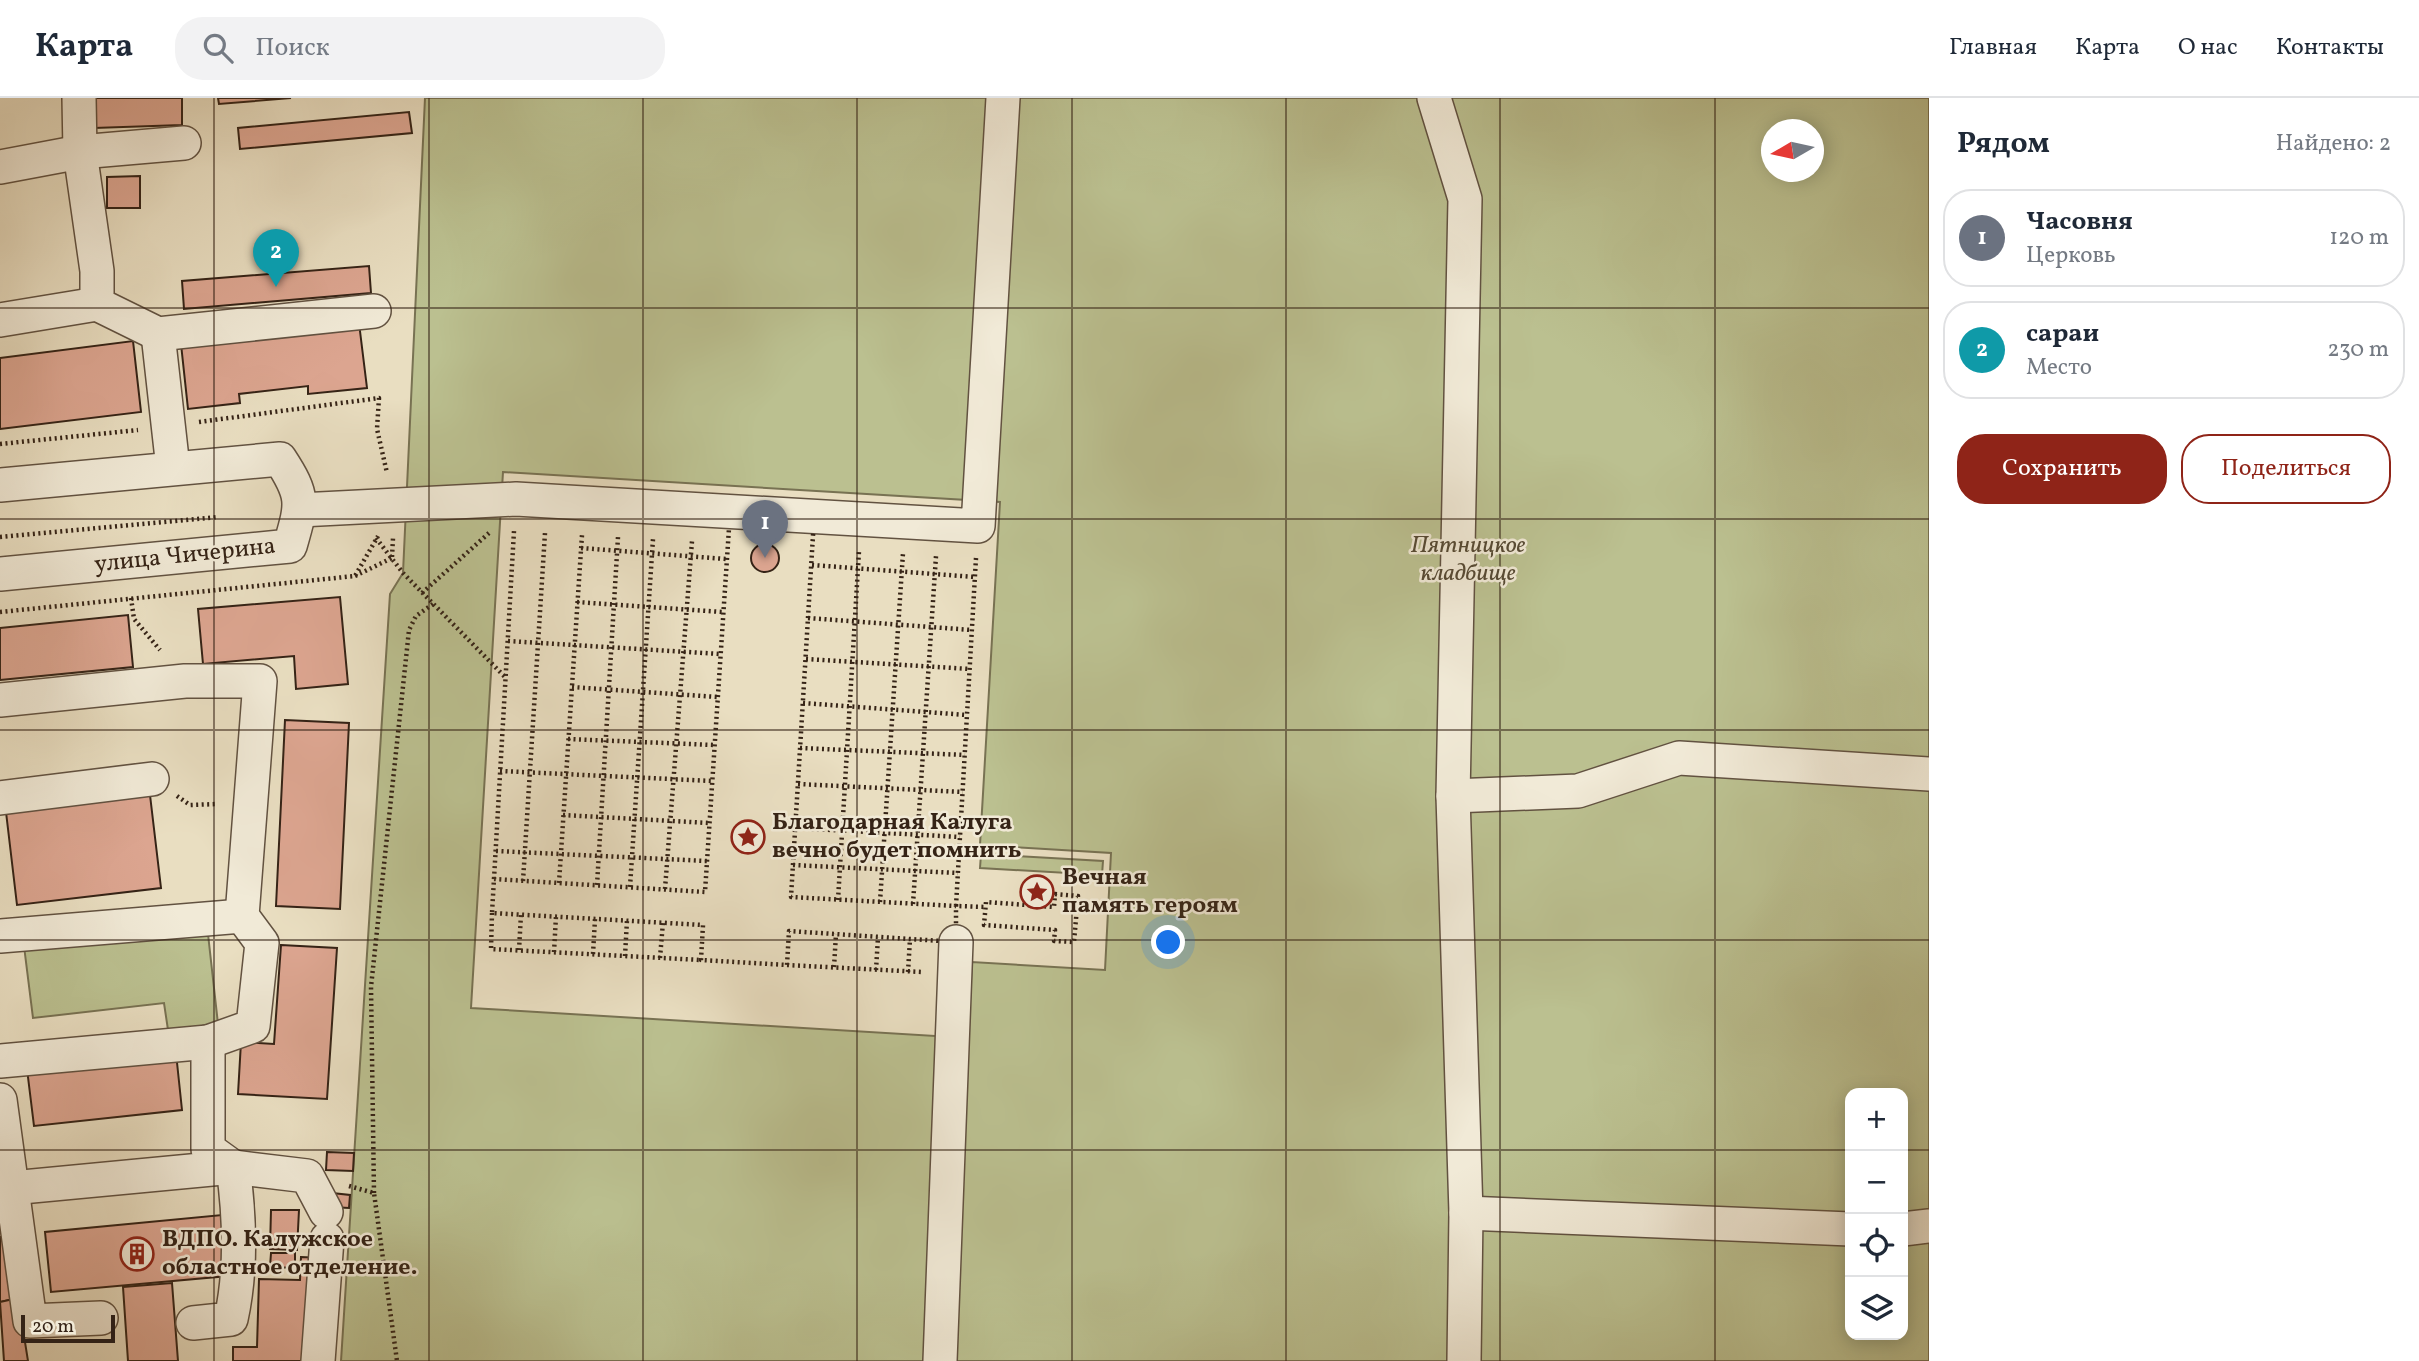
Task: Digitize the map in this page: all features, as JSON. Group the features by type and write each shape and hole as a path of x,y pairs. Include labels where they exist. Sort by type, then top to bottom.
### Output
{"street":[{"path":"79,98 80,152 97,271 97,304"},
{"path":"300,510 584,503 978,526 1003,98"},
{"path":"1434,98 1465,198 1453,796 1466,1213 1464,1361"},
{"path":"0,167 80,152 184,144"},
{"path":"0,320 97,304 158,334 374,310"},
{"path":"158,334 173,468"},
{"name":"улица Чичерина","path":"0,485 280,459 298,486 300,510 290,546 0,574"},
{"path":"0,700 185,681 260,681 242,916 262,943 253,1026 208,1042 0,1061"},
{"path":"1453,796 1578,791 1679,758 1929,774"},
{"path":"0,798 152,779"},
{"path":"0,936 242,916"},
{"path":"940,1361 956,942"},
{"path":"193,1324 231,1319 238,1288 239,1210 233,1167 208,1149 208,1042"},
{"path":"0,1100 6,1188 30,1321 101,1318"},
{"path":"6,1188 233,1167 307,1177 326,1225 318,1361"},
{"path":"1466,1213 1845,1229"},
{"path":"1908,1228 1929,1226"}],"path":[{"path":"422,593 526,503"},
{"path":"526,503 508,641 491,949 956,974"},
{"path":"523,881 538,643 526,503"},
{"path":"559,883 584,503"},
{"path":"597,885 620,505"},
{"path":"630,887 655,507"},
{"path":"665,889 695,509"},
{"path":"494,879 705,892 730,513 814,519 791,897 986,908"},
{"path":"0,537 232,516"},
{"path":"838,900 861,519"},
{"path":"880,902 902,572 922,523"},
{"path":"913,904 934,574 922,523"},
{"path":"787,965 789,931 956,942 978,526"},
{"path":"581,548 726,559"},
{"path":"355,576 392,558 422,593 506,678"},
{"path":"811,565 975,577"},
{"path":"578,602 722,612"},
{"path":"397,1361 374,1192 371,988 409,630 415,616 433,604"},
{"path":"808,618 972,630"},
{"path":"508,641 720,654"},
{"path":"806,659 970,669"},
{"path":"572,687 717,697"},
{"path":"803,703 967,715"},
{"path":"568,739 714,745"},
{"path":"800,748 965,755"},
{"path":"500,771 712,780"},
{"path":"152,779 190,805 251,804"},
{"path":"798,784 962,792"},
{"path":"563,815 709,823"},
{"path":"795,828 960,836"},
{"path":"496,851 707,861"},
{"path":"793,865 958,873"},
{"path":"1055,894 1078,896 1074,942 1054,941 1055,930 984,925 986,908 986,902 1054,907 1055,894"},
{"path":"492,913 703,925 701,960"},
{"path":"519,950 521,914"},
{"path":"554,952 556,916"},
{"path":"593,954 595,919"},
{"path":"625,956 627,920"},
{"path":"660,958 663,922"},
{"path":"834,967 836,934"},
{"path":"876,970 878,937"},
{"path":"908,972 910,939"},
{"path":"307,1177 374,1192"}],"green space":[{"name":"Пятницкое кладбище","path":"425,98 1929,98 1929,1361 341,1361 390,594 403,573","holes":["503,472 1000,502 980,845 1111,853 1105,970 972,962 968,1038 471,1008"]},
{"path":"981,854 1103,861 1102,875 980,868"},
{"path":"207,925 218,1024 168,1030 164,1003 33,1018 24,946"}],"building":[{"path":"93,98 182,98 182,125 94,128"},
{"path":"218,98 291,98 219,104"},
{"path":"409,112 412,133 240,149 238,128"},
{"path":"140,176 140,208 107,208 107,177"},
{"path":"369,266 371,293 184,309 182,281"},
{"path":"359,323 367,388 308,394 308,386 239,394 240,403 188,409 181,344"},
{"path":"133,341 141,412 0,429 0,358"},
{"path":"765,544 775,548 779,558 775,568 765,572 755,568 751,558 755,548"},
{"path":"340,597 348,684 296,689 294,656 203,664 198,609"},
{"path":"128,615 133,667 0,680 0,628"},
{"path":"285,720 349,723 340,909 276,906"},
{"path":"150,795 161,888 17,905 6,812"},
{"path":"281,945 337,948 327,1099 238,1094 241,1042 274,1044"},
{"path":"176,1053 182,1110 34,1126 27,1069"},
{"path":"327,1152 354,1153 353,1171 326,1170"},
{"path":"332,1193 350,1195 349,1208 331,1207"},
{"path":"271,1210 299,1210 297,1250 270,1249"},
{"name":"ВДПО. Калужское областное отделение.","path":"222,1215 228,1276 51,1292 45,1232"},
{"path":"11,1236 18,1298 0,1302 0,1237"},
{"path":"271,1253 295,1253 295,1268 270,1267"},
{"path":"301,1257 321,1258 314,1361 233,1361 233,1347 257,1347 259,1279 300,1280"},
{"path":"172,1283 178,1361 128,1361 123,1287"},
{"path":"18,1298 28,1361 4,1361 0,1302"}],"place":[{"name":"сараи","path":"276,287"},
{"name":"Часовня","path":"765,558"},
{"name":"Благодарная Калуга вечно будет помнить","path":"748,837"},
{"name":"Вечная память героям","path":"1037,892"},
{"name":"ВДПО. Калужское областное отделение.","path":"137,1254"}]}
